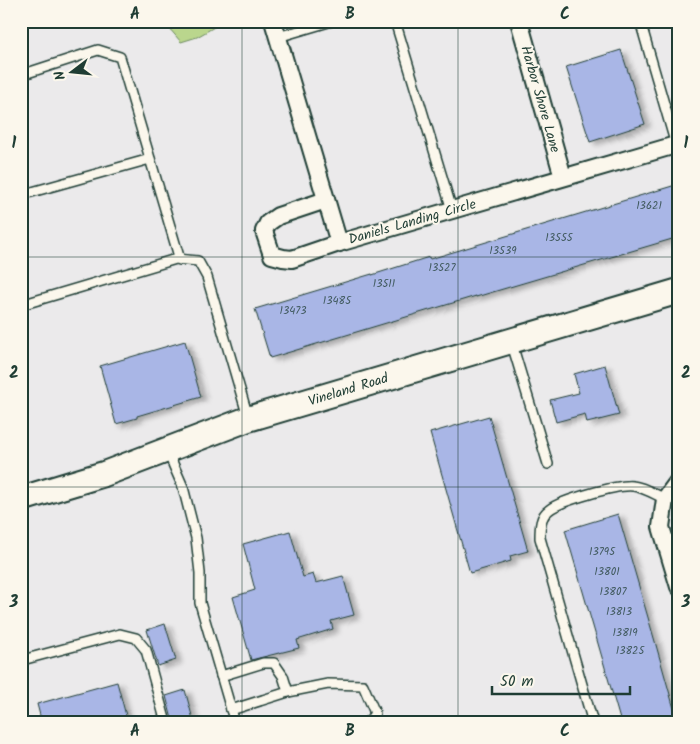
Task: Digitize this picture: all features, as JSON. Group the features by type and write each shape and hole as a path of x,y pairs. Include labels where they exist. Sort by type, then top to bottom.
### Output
{"main road":[{"name":"Vineland Road","path":"21,499 104,474 248,419 679,291"}],"street":[{"name":"Harbor Shore Lane","path":"519,21 563,177"},
{"name":"Daniels Landing Circle","path":"275,29 339,243 677,144"},
{"path":"326,200 278,216 268,223 264,231 272,254 283,258 292,259 339,243"},
{"path":"679,480 665,499 661,527 679,587"}],"lane":[{"path":"275,29 332,21"},
{"path":"395,21 452,210"},
{"path":"640,21 677,144"},
{"path":"21,75 98,50 120,57 180,260"},
{"path":"21,195 150,159"},
{"path":"22,303 176,259 198,261 207,277 248,419"},
{"path":"511,341 548,464"},
{"path":"167,450 182,487 196,538 200,573 200,602 235,723"},
{"path":"594,723 540,538 540,523 547,510 561,503 616,488 634,486 665,499"},
{"path":"26,659 120,634 136,638 146,650 166,723"},
{"path":"221,676 264,663 274,663 283,676 288,692"},
{"path":"231,710 288,692 328,684 363,685 375,713 368,723"}],"green space":[{"path":"163,21 215,21 216,26 197,37 181,42"}],"building":[{"path":"621,50 645,124 590,142 566,67"},
{"path":"679,184 679,237 270,358 255,309 429,257 430,259"},
{"path":"185,341 201,397 116,424 100,366"},
{"path":"605,365 619,415 587,423 585,414 556,422 550,400 579,393 574,374"},
{"path":"489,416 528,551 510,556 511,561 470,573 430,433"},
{"path":"618,514 678,723 647,723 645,718 621,723 565,530"},
{"path":"290,531 303,577 313,574 316,583 343,576 354,615 331,621 333,629 297,640 299,648 251,660 233,597 255,590 243,544"},
{"path":"165,624 176,660 158,666 147,630"},
{"path":"117,682 128,723 42,723 37,704"},
{"path":"185,690 194,723 173,723 166,696"}]}
